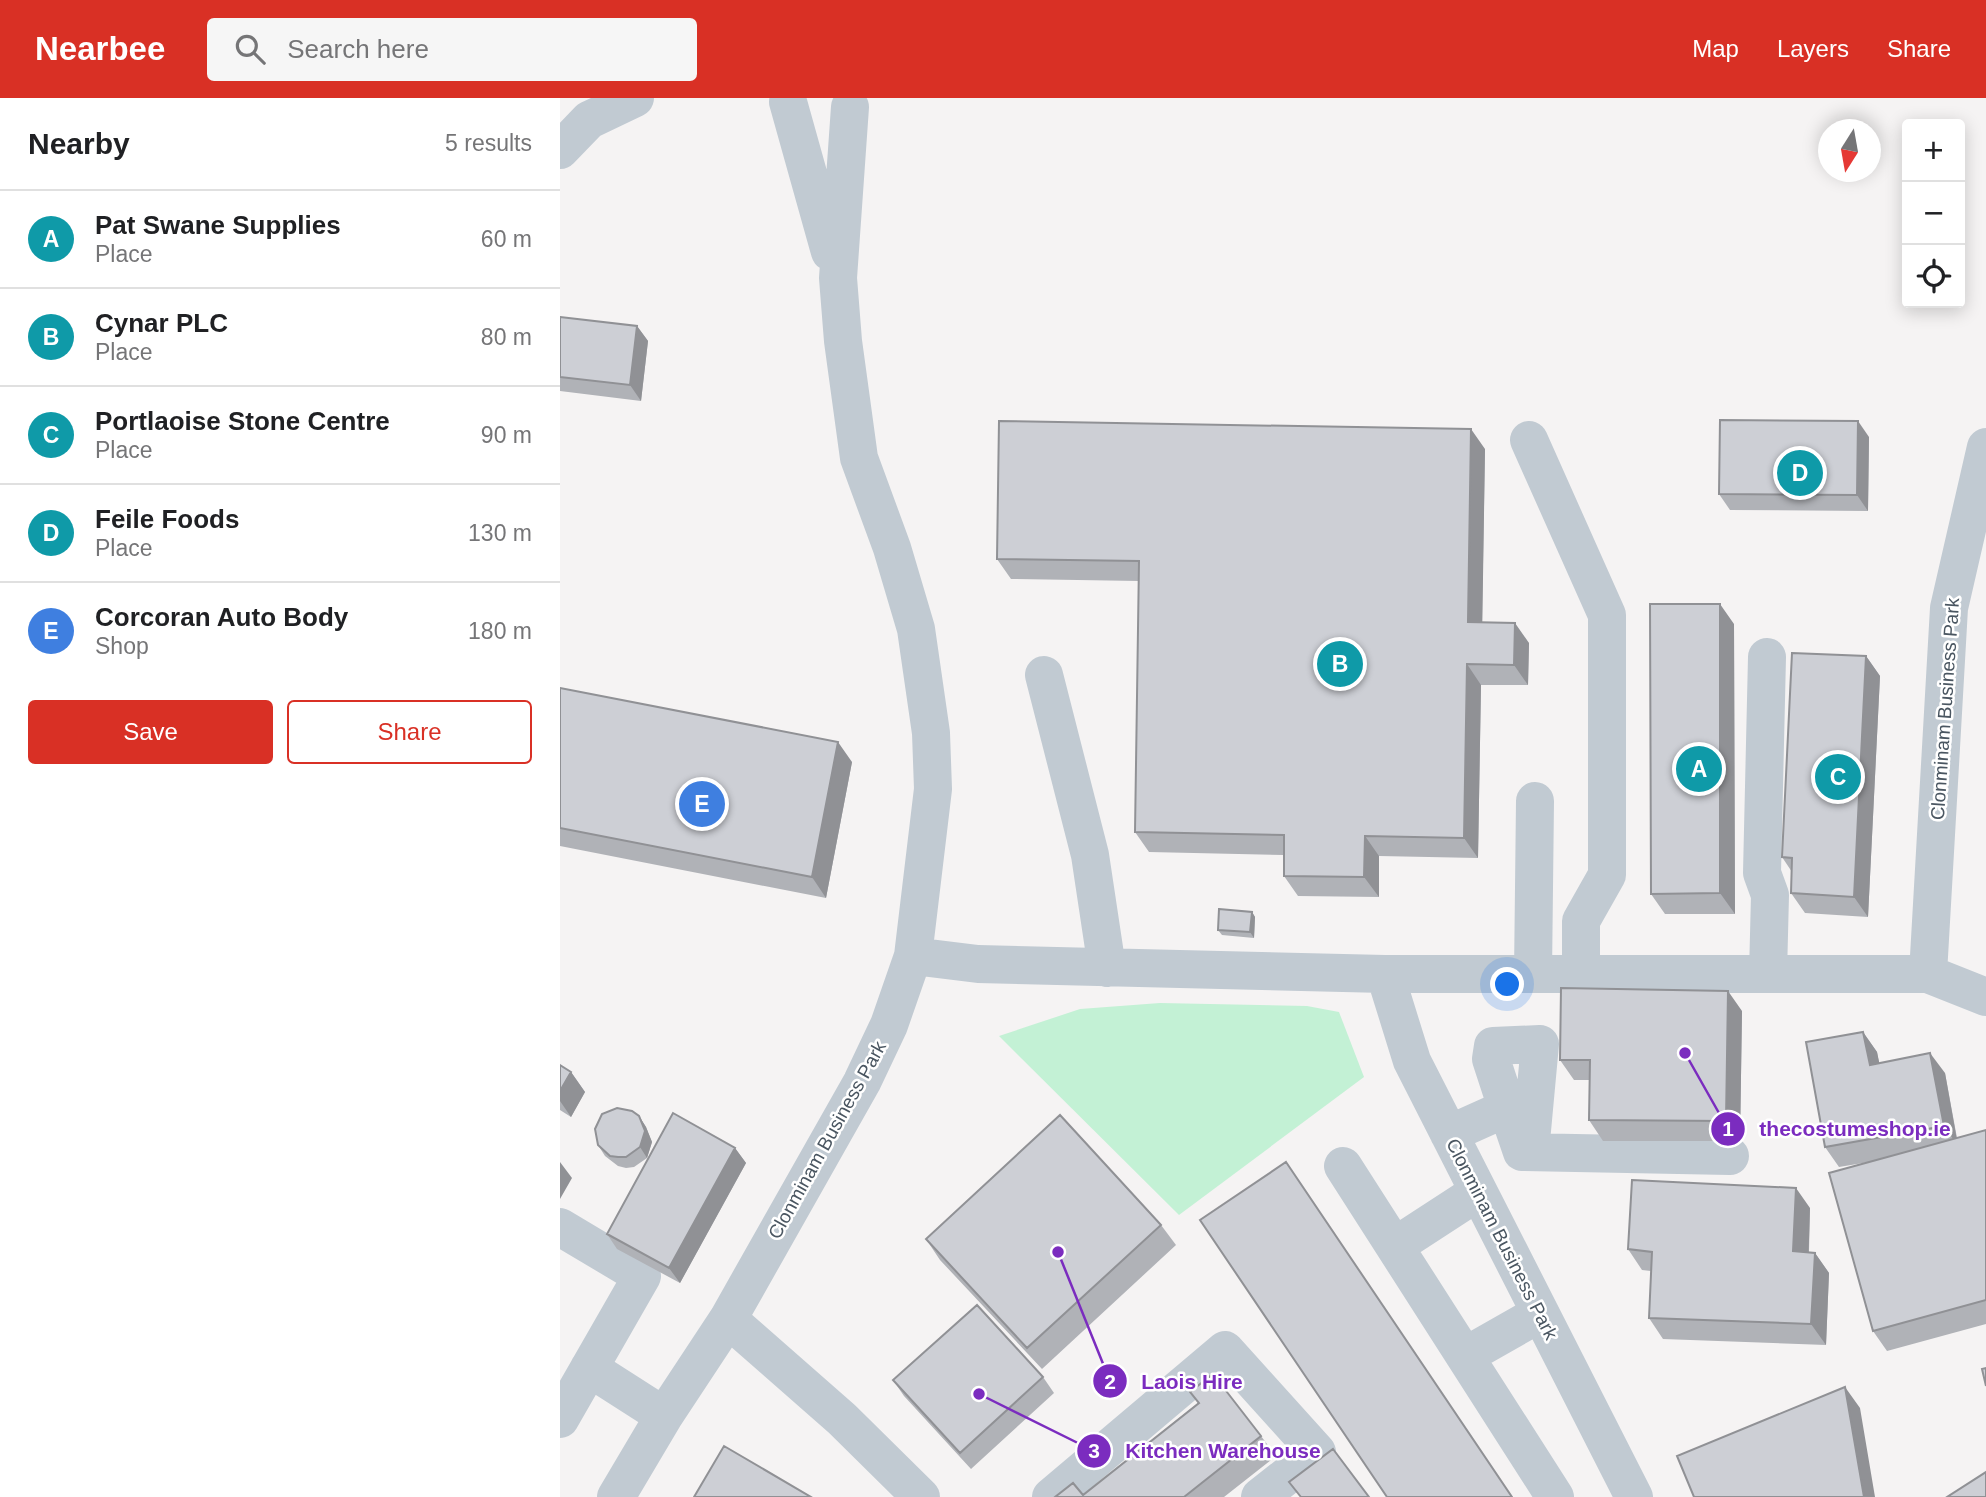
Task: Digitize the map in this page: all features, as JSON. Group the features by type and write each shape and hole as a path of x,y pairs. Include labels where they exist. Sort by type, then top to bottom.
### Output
{"street":[{"path":"560,150 589,120 635,98"},
{"path":"787,100 818,113 855,102"},
{"name":"Clonminam Business Park","path":"616,1497 664,1416 728,1320 862,1082 889,1025 913,956 933,789 931,733 916,629 892,548 859,458 838,278 787,100"},
{"name":"Clonminam Business Park","path":"838,278 855,102"},
{"path":"1529,440 1606,615 1607,875 1581,921 1581,974"},
{"name":"Clonminam Business Park","path":"1928,974 1949,608 1986,447"},
{"path":"1767,657 1762,873 1770,895 1768,974"},
{"path":"1045,675 1090,855 1107,968"},
{"path":"1533,974 1535,801"},
{"path":"913,956 978,964 1385,974 1928,974 1986,997"},
{"name":"Clonminam Business Park","path":"1385,974 1412,1061 1634,1497"},
{"path":"1530,1152 1540,1044 1493,1046 1491,1059 1522,1152 1730,1157"},
{"path":"1449,1134 1507,1108"},
{"path":"1343,1166 1555,1497"},
{"path":"1395,1246 1478,1192"},
{"path":"560,1227 642,1276 560,1419"},
{"path":"1465,1356 1539,1314"},
{"path":"728,1320 842,1419 921,1497"},
{"path":"1051,1497 1225,1350 1317,1452 1260,1497"},
{"path":"589,1368 664,1416"}],"green space":[{"path":"1160,1003 1307,1006 1339,1012 1364,1077 1179,1215 999,1036 1080,1009"}],"building":[{"path":"560,317 637,326 630,385 560,377"},
{"path":"1720,420 1858,421 1857,495 1719,494"},
{"path":"999,421 1471,429 1468,622 1515,623 1514,665 1467,664 1464,838 1365,836 1364,877 1284,876 1284,835 1135,832 1139,561 997,559"},
{"path":"1650,604 1720,604 1720,893 1651,894"},
{"path":"1792,653 1866,656 1854,897 1791,893 1792,858 1782,857"},
{"path":"560,688 838,742 812,877 560,828"},
{"path":"1219,909 1252,912 1250,932 1218,930"},
{"path":"1561,988 1728,991 1726,1121 1589,1120 1590,1060 1560,1060"},
{"path":"1863,1032 1870,1065 1930,1053 1944,1126 1825,1147 1806,1042"},
{"path":"560,1065 571,1072 560,1091"},
{"path":"617,1108 632,1111 639,1116 645,1131 640,1147 626,1157 610,1156 598,1145 595,1129 602,1114"},
{"path":"673,1113 735,1148 669,1268 607,1234"},
{"path":"1060,1115 1161,1225 1027,1348 926,1239"},
{"path":"1986,1130 1986,1300 1873,1331 1829,1173"},
{"path":"1286,1162 1512,1497 1387,1497 1200,1220"},
{"path":"1632,1180 1796,1188 1793,1251 1815,1253 1811,1324 1649,1318 1652,1252 1628,1249"},
{"path":"977,1305 1043,1377 960,1453 893,1380"},
{"path":"1986,1368 1986,1386 1982,1369"},
{"path":"1213,1374 1261,1436 1184,1497 1055,1497 1073,1483 1083,1495 1199,1403 1190,1392"},
{"path":"1845,1387 1864,1497 1694,1497 1677,1456"},
{"path":"724,1446 811,1497 694,1497"},
{"path":"1333,1449 1369,1497 1301,1497 1289,1482"},
{"path":"1986,1472 1986,1497 1947,1497"}],"place":[{"name":"Feile Foods","path":"1800,473"},
{"name":"Cynar PLC","path":"1340,664"},
{"name":"Pat Swane Supplies","path":"1699,769"},
{"name":"Portlaoise Stone Centre","path":"1838,777"},
{"name":"Corcoran Auto Body","path":"702,804"},
{"name":"thecostumeshop.ie","path":"1685,1053"},
{"name":"Laois Hire","path":"1058,1252"},
{"name":"Kitchen Warehouse","path":"979,1394"}]}
